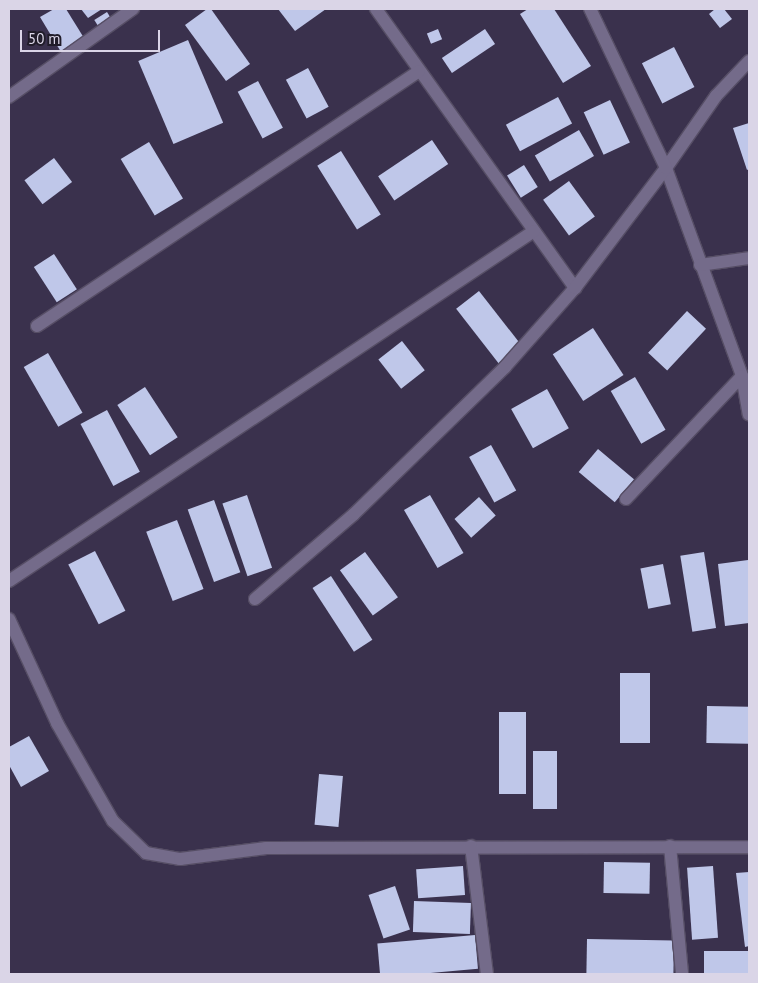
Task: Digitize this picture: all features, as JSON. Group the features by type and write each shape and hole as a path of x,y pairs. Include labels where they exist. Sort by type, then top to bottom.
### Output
{"street":[{"path":"9,96 133,9"},
{"path":"376,9 575,288"},
{"path":"590,9 666,168 742,376 749,414"},
{"path":"255,599 426,446 505,367 575,288 666,168 716,96 749,61"},
{"path":"37,326 419,71"},
{"path":"9,581 329,371 534,231"},
{"path":"700,265 749,258"},
{"path":"626,499 742,376"},
{"path":"9,619 57,723 113,821 146,853 180,858 266,848 471,846 749,847"},
{"path":"471,846 487,974"},
{"path":"670,846 682,974"}],"building":[{"path":"54,9 66,9 84,38 61,52 40,17"},
{"path":"81,9 102,9 88,18"},
{"path":"207,9 211,9 250,64 226,81 185,25"},
{"path":"278,9 326,9 295,31"},
{"path":"528,9 554,9 591,66 563,83 520,14"},
{"path":"715,9 724,9 732,19 720,28 709,14"},
{"path":"107,12 112,20 99,28 94,20"},
{"path":"438,29 442,39 431,44 427,33"},
{"path":"485,29 495,44 452,73 442,58"},
{"path":"188,40 223,123 173,144 138,61"},
{"path":"674,47 694,87 662,103 642,63"},
{"path":"308,68 329,107 307,119 286,80"},
{"path":"258,81 283,128 263,139 238,92"},
{"path":"558,97 572,123 520,151 506,125"},
{"path":"610,100 630,143 604,155 584,112"},
{"path":"749,123 749,169 747,170 733,128"},
{"path":"579,130 594,156 550,181 535,156"},
{"path":"432,140 448,164 394,200 378,176"},
{"path":"149,142 183,199 155,216 121,159"},
{"path":"341,151 381,215 357,229 317,166"},
{"path":"54,158 72,182 43,204 24,180"},
{"path":"524,165 538,187 521,198 507,176"},
{"path":"569,181 595,217 569,235 543,200"},
{"path":"54,254 77,289 57,302 34,267"},
{"path":"479,291 524,349 501,366 456,309"},
{"path":"687,311 706,329 667,370 648,353"},
{"path":"593,328 623,375 583,401 553,354"},
{"path":"402,341 425,370 401,389 378,359"},
{"path":"48,353 82,413 58,427 24,367"},
{"path":"635,377 666,430 641,444 611,391"},
{"path":"145,387 178,437 150,455 117,405"},
{"path":"547,389 569,428 533,448 511,409"},
{"path":"107,410 140,472 113,486 81,424"},
{"path":"491,445 516,490 494,503 469,457"},
{"path":"598,449 634,479 615,502 579,472"},
{"path":"247,495 272,568 247,576 222,503"},
{"path":"430,495 463,553 438,568 404,510"},
{"path":"479,497 496,516 471,538 454,519"},
{"path":"214,500 240,572 214,582 188,510"},
{"path":"177,520 204,589 173,601 146,532"},
{"path":"95,551 125,611 99,624 68,565"},
{"path":"365,552 398,597 373,616 340,570"},
{"path":"704,552 716,628 692,632 680,556"},
{"path":"748,560 749,623 725,626 718,564"},
{"path":"663,564 671,604 648,609 640,568"},
{"path":"331,576 372,640 354,652 313,588"},
{"path":"620,673 650,673 650,743 620,743"},
{"path":"707,706 749,707 748,744 706,743"},
{"path":"499,712 526,712 526,794 499,794"},
{"path":"29,736 49,771 21,787 9,765 9,747"},
{"path":"533,751 557,751 557,809 533,809"},
{"path":"319,774 343,776 338,827 315,825"},
{"path":"604,862 650,863 649,894 603,893"},
{"path":"463,866 465,895 418,898 416,869"},
{"path":"713,866 718,938 692,940 687,868"},
{"path":"749,872 749,946 745,947 736,873"},
{"path":"395,886 410,929 384,939 369,895"},
{"path":"414,901 471,903 470,934 413,932"},
{"path":"475,935 478,969 419,974 380,974 377,944"},
{"path":"587,939 674,941 673,974 586,974"},
{"path":"704,951 749,951 749,974 704,974"}]}
